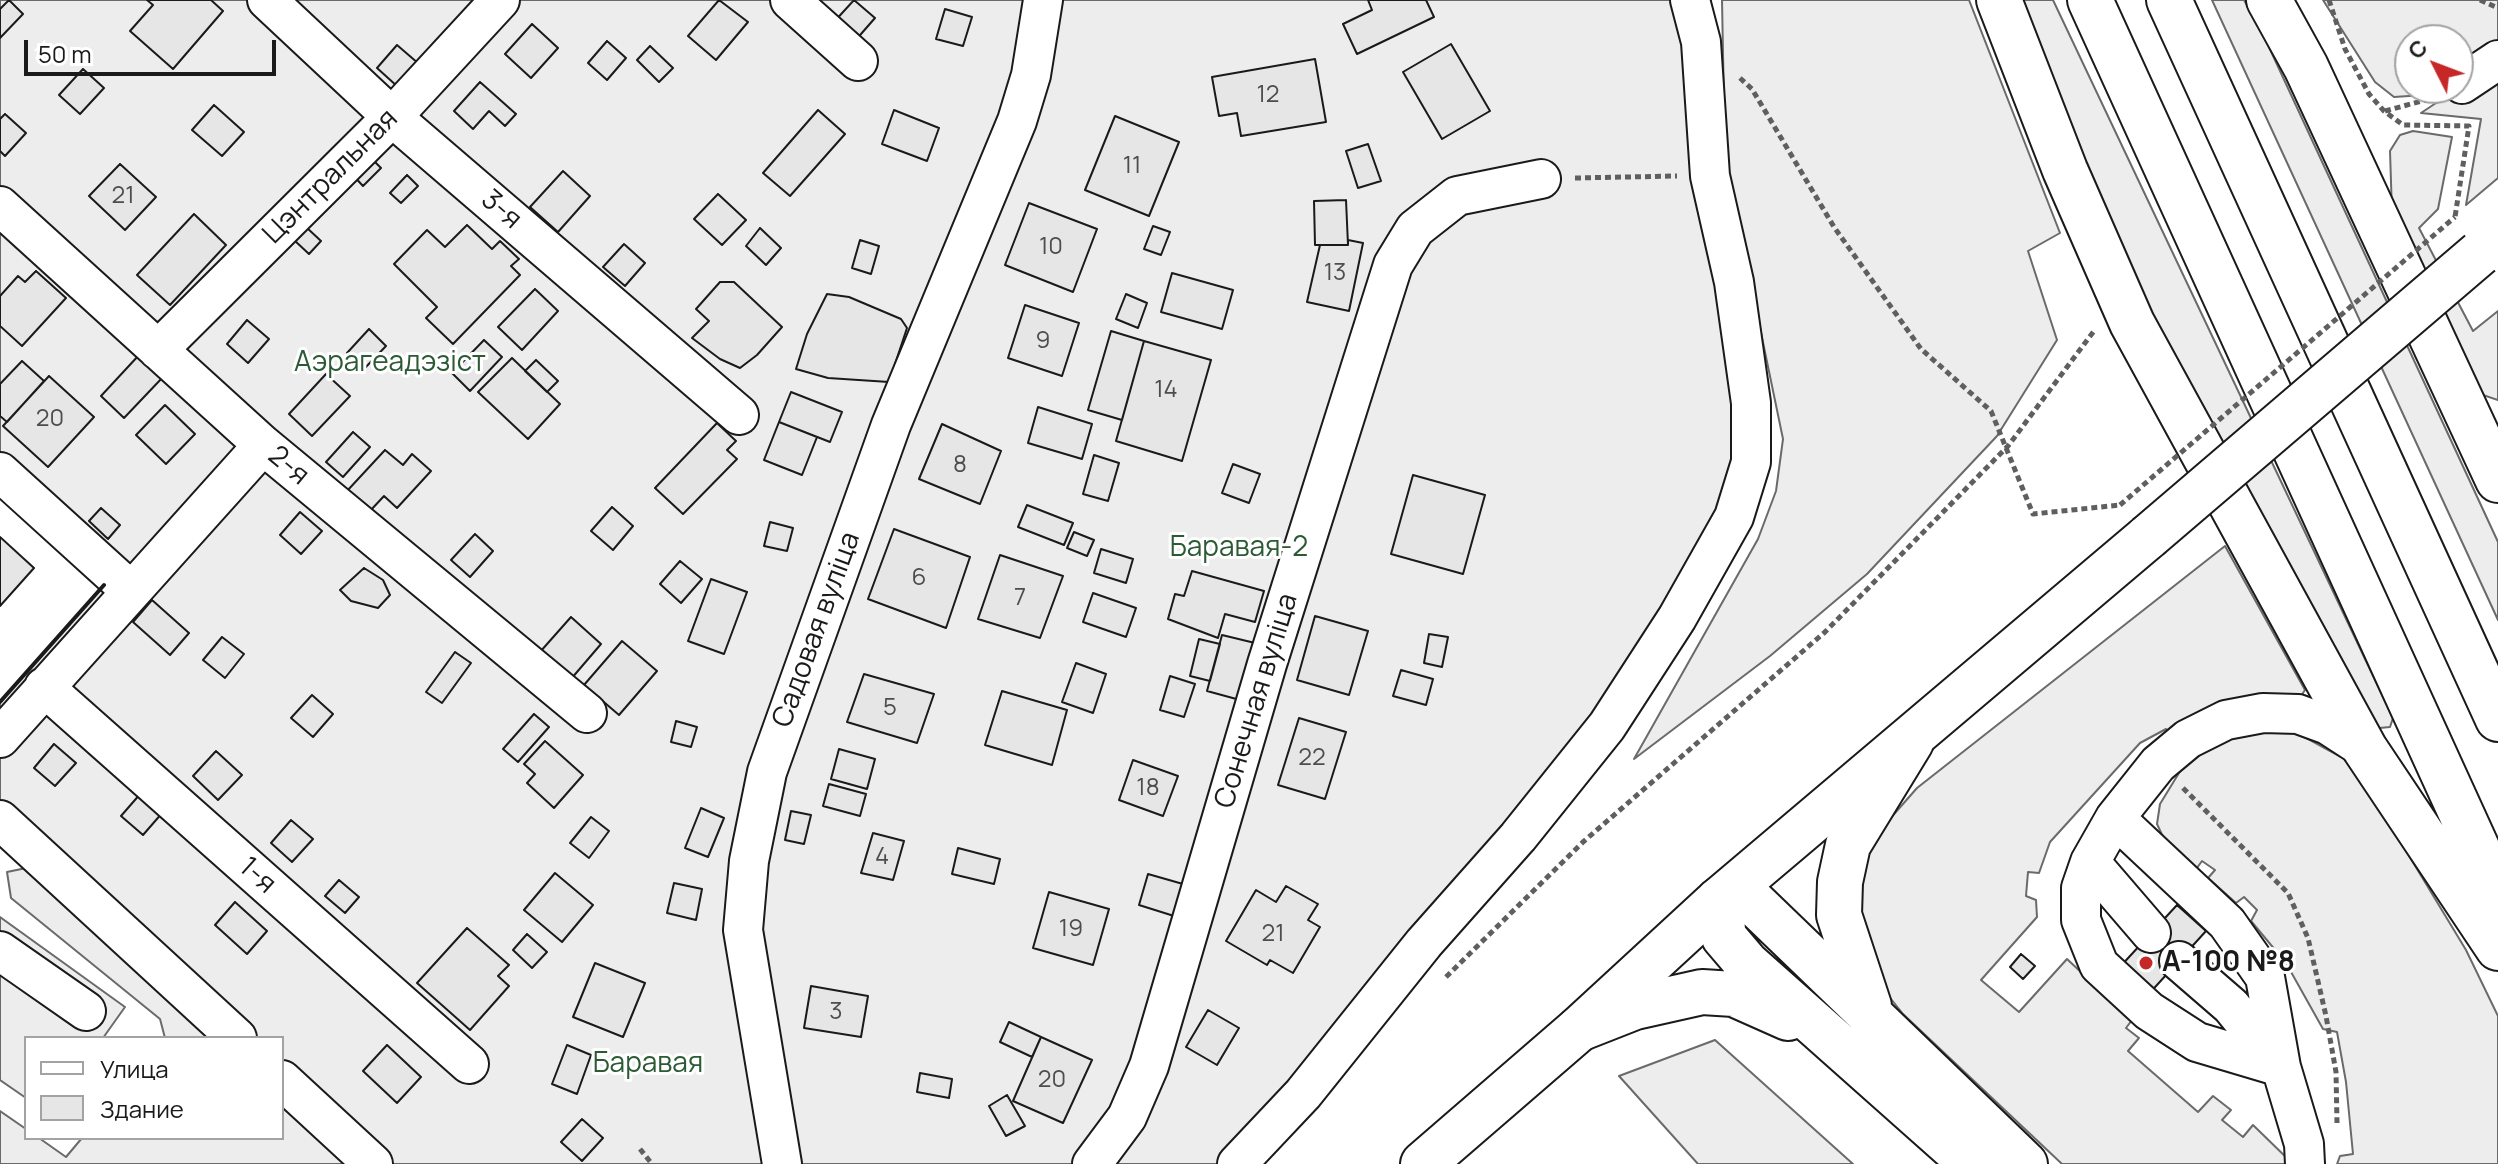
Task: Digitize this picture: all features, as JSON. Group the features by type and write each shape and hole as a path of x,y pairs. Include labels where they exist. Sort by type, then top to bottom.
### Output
{"main road":[{"path":"1999,0 2065,170 2132,323 2365,749 2498,948"},
{"path":"2090,0 2498,894"},
{"path":"2169,0 2498,719"},
{"path":"2269,0 2482,414 2498,480"},
{"path":"1423,1164 1579,1029 1719,900 1911,742 2489,245"},
{"path":"1873,1016 1839,915 1840,882 1848,845 1911,742"},
{"path":"1719,900 1753,902 2025,1164"},
{"path":"1719,900 1724,937 1747,964 1972,1164"},
{"path":"1579,1029 1663,1000 1702,992 1734,994 1775,1011 1846,1050"}],"street":[{"name":"3-я","path":"267,0 392,117 739,415"},
{"name":"Цэнтральная","path":"158,350 392,117 500,0"},
{"path":"790,0 858,61"},
{"name":"Садовая вуліца","path":"782,1164 743,930 749,861 767,772 891,425 1017,121 1031,75 1043,0"},
{"path":"1237,1164 1303,1094 1424,943 1518,837 1607,726 1677,618 1734,517 1751,462 1751,403 1734,282 1710,176 1701,42 1690,0"},
{"path":"2474,75 2498,60"},
{"name":"Сонечная вуліца","path":"1092,1164 1127,1117 1149,1066 1267,664 1393,265 1415,229 1457,196 1541,179"},
{"name":"2-я","path":"0,206 263,445 587,713"},
{"path":"0,738 263,445"},
{"path":"0,472 130,590"},
{"name":"1-я","path":"44,687 469,1064"},
{"path":"2281,1067 2197,1042 2149,1011 2099,965 2081,920 2081,888 2090,862 2115,818 2158,764 2188,739 2226,720 2263,713 2298,714 2328,725 2365,749"},
{"path":"2115,818 2227,923 2265,977 2281,1067 2304,1144 2305,1164"},
{"path":"0,820 235,1036"},
{"path":"2090,862 2151,933"},
{"path":"0,951 86,1011"},
{"path":"2179,961 2231,1006 2281,1067"},
{"path":"284,1082 373,1164"}],"path":[{"path":"1701,42 1752,89 1834,227 1921,349 1991,411 2008,446 2033,514 2120,505 2455,217 2469,126 2403,125 2384,111 2369,94 2345,49 2329,0"},
{"path":"2480,0 2498,8"},
{"path":"2384,111 2407,104"},
{"path":"1541,179 1710,176"},
{"path":"1442,981 1583,842 1825,632 2008,446 2095,329 2089,318"},
{"path":"640,1149 652,1164"}],"shaded area":[{"path":"0,0 1711,0 1693,156 1739,401 1737,453 1723,511 1597,719 1224,1164 387,1164 284,1072 284,1036 244,1036 0,818 0,702 104,585 0,491"},
{"path":"1722,0 1969,0 2060,233 2028,251 2057,340 1997,436 1867,574 1770,656 1634,759 1758,539 1776,491 1783,439 1725,159"},
{"path":"2018,0 2053,0 2393,718 2390,727 2369,729 2262,541 2084,171"},
{"path":"2212,0 2244,0 2262,32 2498,542 2498,620"},
{"path":"2323,0 2498,0 2498,46 2474,65 2474,24 2394,24 2394,97 2375,82"},
{"path":"2498,70 2498,178 2466,205 2481,119 2421,113 2434,104 2474,104 2474,87"},
{"path":"2413,131 2452,137 2438,209 2419,228 2473,331 2498,311 2498,400 2474,392 2392,213 2390,151 2400,135"},
{"path":"2225,546 2305,690 2297,702 2172,733 2166,729 2140,743 2050,842 2039,873 2028,872 2026,896 2036,900 2037,917 1981,980 2019,1012 2067,959 2132,1020 2126,1028 2139,1038 2128,1051 2198,1112 2213,1096 2231,1110 2222,1120 2243,1137 2253,1125 2293,1164 2062,1164 1903,1014 1883,989 1872,967 1856,892 1861,862 1881,829 1917,788"},
{"path":"2261,728 2299,734 2343,758 2359,773 2466,950 2498,1016 2498,1164 2337,1164 2340,1156 2353,1154 2346,1082 2337,1032 2323,1029 2286,963 2251,921 2257,910 2244,897 2236,903 2208,878 2215,870 2202,861 2194,872 2165,841 2157,824 2160,804 2182,768 2199,753 2229,737"},
{"path":"31,867 230,1036 164,1036 160,1019 11,898 7,872"},
{"path":"0,917 125,1007 104,1036 24,1036 24,1097 0,1080"},
{"path":"1715,1040 1853,1164 1698,1164 1619,1076"},
{"path":"284,1082 381,1164 0,1164 0,1111 24,1128 24,1140 42,1140 66,1157 80,1140 284,1140"}],"building":[{"path":"9,0 23,14 0,38 0,9"},
{"path":"147,0 211,0 223,11 173,69 130,31 153,5"},
{"path":"719,0 748,22 716,60 688,36"},
{"path":"854,0 875,18 854,42 833,23"},
{"path":"1368,0 1426,0 1434,17 1357,54 1343,24 1372,10"},
{"path":"945,9 972,17 963,46 936,39"},
{"path":"532,24 558,48 531,78 505,54"},
{"path":"607,41 626,58 607,80 588,63"},
{"path":"1451,44 1490,111 1442,139 1403,72"},
{"path":"397,45 419,64 398,87 377,68"},
{"path":"650,46 673,68 659,82 637,60"},
{"path":"1315,59 1326,122 1241,136 1237,113 1219,116 1212,77"},
{"path":"83,69 104,88 80,114 59,95"},
{"path":"480,82 516,114 505,126 489,111 473,129 454,111"},
{"path":"214,105 244,132 222,156 192,130"},
{"path":"818,110 845,134 790,196 763,173"},
{"path":"894,110 939,128 927,161 882,144"},
{"path":"5,114 26,133 5,156 0,151 0,119"},
{"path":"1115,116 1179,142 1149,216 1085,190"},
{"path":"1368,144 1381,181 1358,188 1346,151"},
{"path":"366,153 381,168 363,186 349,171"},
{"path":"120,164 156,197 125,230 89,196"},
{"path":"563,171 590,196 558,232 530,207"},
{"path":"407,175 418,186 401,203 390,193"},
{"path":"718,194 746,220 722,245 694,219"},
{"path":"1346,200 1348,245 1315,245 1314,201"},
{"path":"1029,203 1097,229 1073,292 1005,265"},
{"path":"194,214 226,245 170,305 137,275"},
{"path":"467,225 492,249 500,241 519,259 511,266 520,275 453,344 426,318 437,307 394,264 427,230 445,247"},
{"path":"1153,226 1170,232 1161,255 1144,249"},
{"path":"306,227 321,241 309,254 294,240"},
{"path":"760,228 781,248 766,265 746,246"},
{"path":"860,240 879,246 871,274 852,268"},
{"path":"1348,240 1363,243 1349,311 1307,302 1320,245 1348,245"},
{"path":"624,244 645,263 625,286 603,267"},
{"path":"36,271 66,298 22,346 0,326 0,296 18,276 25,282"},
{"path":"1172,273 1233,290 1222,329 1161,312"},
{"path":"720,282 734,282 782,327 757,355 740,368 720,359 692,338 709,321 696,309"},
{"path":"535,289 558,311 522,350 498,327"},
{"path":"827,294 849,297 901,319 907,328 889,382 828,378 796,369 807,334"},
{"path":"1126,294 1147,303 1138,328 1116,319"},
{"path":"1025,305 1079,323 1062,376 1008,358"},
{"path":"247,320 269,339 248,363 227,344"},
{"path":"369,329 386,346 364,369 347,353"},
{"path":"1111,331 1144,341 1122,420 1088,410"},
{"path":"484,340 502,357 470,391 452,373"},
{"path":"1144,341 1211,360 1182,461 1116,441"},
{"path":"139,355 163,377 124,418 101,396"},
{"path":"512,358 560,404 528,439 478,392"},
{"path":"536,360 558,381 547,392 525,371"},
{"path":"22,361 44,381 7,422 0,416 0,384"},
{"path":"326,374 350,396 312,436 289,414"},
{"path":"49,376 94,417 48,467 3,426"},
{"path":"791,392 842,412 830,442 779,422"},
{"path":"165,405 195,434 166,464 136,435"},
{"path":"1038,407 1092,424 1082,459 1028,443"},
{"path":"779,422 817,437 802,475 764,460"},
{"path":"717,423 736,441 727,450 737,459 683,514 655,488"},
{"path":"942,424 1001,451 980,504 919,479"},
{"path":"353,432 370,447 343,477 326,462"},
{"path":"385,450 403,465 412,454 431,471 397,508 384,496 370,511 347,491"},
{"path":"1094,455 1119,463 1108,501 1083,494"},
{"path":"1233,464 1260,474 1249,503 1222,493"},
{"path":"1413,475 1485,495 1463,574 1391,554"},
{"path":"1027,505 1073,523 1064,545 1018,527"},
{"path":"612,507 633,526 613,550 591,531"},
{"path":"101,508 120,525 108,539 89,521"},
{"path":"300,512 322,531 301,554 280,535"},
{"path":"770,522 793,528 787,551 764,546"},
{"path":"894,529 970,557 946,628 868,599"},
{"path":"1074,532 1094,540 1087,556 1067,548"},
{"path":"475,534 493,551 470,577 451,560"},
{"path":"0,537 34,568 0,606"},
{"path":"1101,549 1133,559 1126,583 1094,573"},
{"path":"1000,555 1063,576 1040,638 978,619"},
{"path":"680,561 702,579 681,603 660,584"},
{"path":"364,568 383,580 390,595 378,608 351,601 340,590"},
{"path":"1192,571 1264,591 1255,622 1225,614 1218,638 1168,619 1175,594 1184,596"},
{"path":"711,579 747,592 724,654 688,641"},
{"path":"1093,593 1136,608 1126,637 1083,622"},
{"path":"152,600 189,633 170,655 133,622"},
{"path":"1315,616 1368,631 1349,695 1297,680"},
{"path":"571,617 601,644 571,679 540,652"},
{"path":"1429,634 1448,637 1442,667 1424,663"},
{"path":"1222,635 1255,643 1240,700 1207,691"},
{"path":"222,637 244,654 225,678 203,660"},
{"path":"1199,639 1220,644 1210,681 1190,676"},
{"path":"622,641 657,671 619,715 584,685"},
{"path":"455,652 471,663 442,703 426,692"},
{"path":"1076,663 1106,674 1093,713 1062,702"},
{"path":"1401,670 1433,679 1426,705 1393,696"},
{"path":"864,674 934,694 917,743 847,722"},
{"path":"1170,676 1195,684 1184,717 1160,710"},
{"path":"1002,691 1067,710 1052,765 985,745"},
{"path":"312,695 333,714 313,737 291,718"},
{"path":"534,714 549,727 518,762 503,749"},
{"path":"1299,718 1346,732 1325,799 1278,785"},
{"path":"676,721 697,727 691,747 671,742"},
{"path":"545,741 583,775 554,808 527,783 535,774 524,764"},
{"path":"54,744 76,763 55,786 34,768"},
{"path":"839,749 875,759 867,789 831,779"},
{"path":"216,751 242,775 218,800 193,776"},
{"path":"1133,760 1178,776 1163,816 1119,800"},
{"path":"829,784 866,794 860,816 823,806"},
{"path":"141,793 163,812 143,835 121,816"},
{"path":"701,808 724,818 708,857 685,848"},
{"path":"791,811 811,815 804,844 785,840"},
{"path":"591,817 609,831 589,858 570,843"},
{"path":"291,820 313,839 292,862 271,843"},
{"path":"873,833 904,841 893,880 861,873"},
{"path":"958,848 1000,859 994,884 952,874"},
{"path":"555,873 593,905 562,942 524,910"},
{"path":"1148,874 1183,884 1174,916 1139,905"},
{"path":"339,880 359,897 345,913 325,896"},
{"path":"674,883 702,889 696,920 667,913"},
{"path":"1286,886 1318,904 1308,920 1320,927 1293,973 1270,960 1267,965 1226,941 1256,890 1276,902"},
{"path":"1049,892 1109,909 1093,965 1033,948"},
{"path":"235,902 267,931 247,954 215,925"},
{"path":"2177,905 2206,931 2147,996 2118,969"},
{"path":"467,928 509,965 498,976 509,986 470,1030 417,983"},
{"path":"527,934 547,952 532,968 513,950"},
{"path":"2021,954 2035,966 2023,979 2010,967"},
{"path":"595,963 645,983 623,1037 573,1017"},
{"path":"811,986 868,996 861,1037 804,1028"},
{"path":"1208,1010 1239,1028 1217,1065 1186,1047"},
{"path":"1009,1022 1041,1037 1032,1057 1000,1042"},
{"path":"1041,1037 1092,1060 1063,1123 1013,1101"},
{"path":"387,1045 421,1077 397,1103 363,1071"},
{"path":"567,1045 591,1055 577,1094 552,1084"},
{"path":"920,1073 952,1079 949,1098 917,1092"},
{"path":"1007,1095 1025,1126 1006,1136 989,1106"},
{"path":"582,1119 603,1138 582,1161 561,1142"}],"wall":[{"path":"0,702 104,585"}],"place":[{"name":"А-100 №8","path":"2146,963"}],"park label":[{"name":"Аэрагеадэзіст","path":"390,363"},
{"name":"Баравая-2","path":"1239,548"},
{"name":"Баравая","path":"648,1064"}]}
